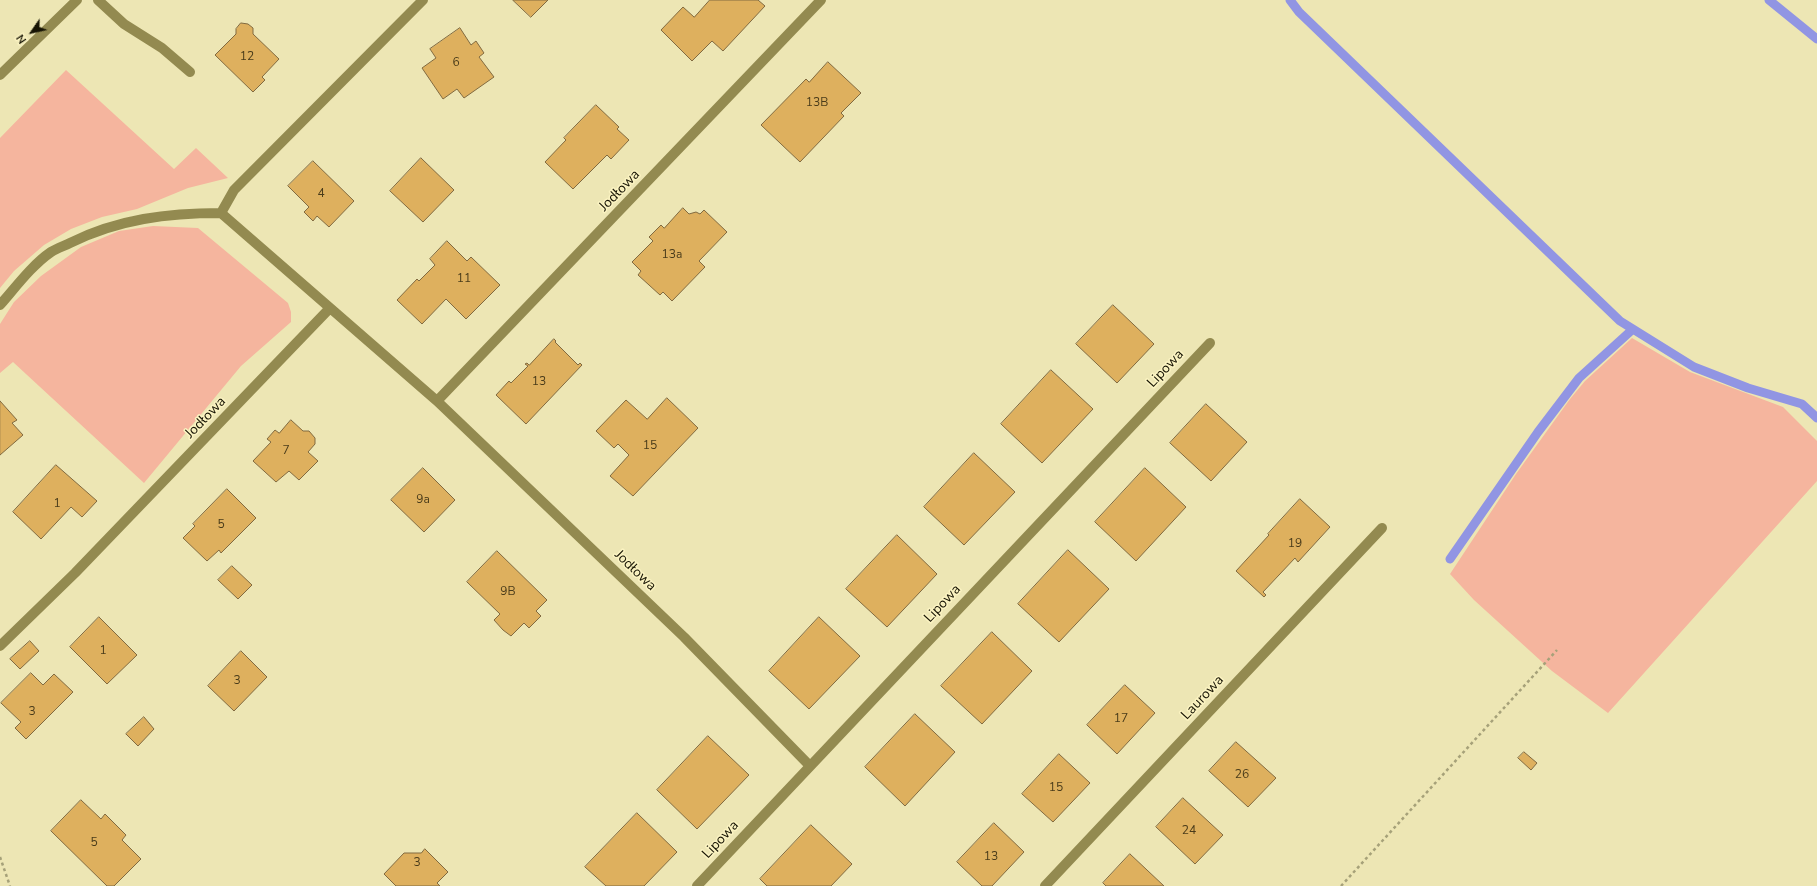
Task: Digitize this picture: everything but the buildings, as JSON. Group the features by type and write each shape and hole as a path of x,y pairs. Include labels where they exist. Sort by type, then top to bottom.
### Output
{"street":[{"path":"0,75 77,0"},
{"path":"98,0 124,24 162,48 190,72"},
{"path":"221,213 234,190 423,0"},
{"name":"Jodłowa","path":"437,400 821,0"},
{"path":"0,304 24,277 51,252 90,233 143,218 194,213 221,213 330,308"},
{"name":"Jodłowa","path":"0,646 80,568 330,308 437,400 684,637 810,766"},
{"name":"Lipowa","path":"697,886 1210,343"},
{"name":"Laurowa","path":"1045,886 1382,528"}],"path":[{"path":"1341,886 1557,650"},
{"path":"0,857 10,886"}],"shaded area":[{"path":"66,70 174,169 196,148 228,178 188,188 137,209 102,217 71,229 44,245 14,271 0,288 0,138"},
{"path":"153,226 198,228 288,303 291,312 291,322 241,366 144,483 13,362 0,373 0,324 14,302 41,276 81,247 119,231"},
{"path":"1632,338 1690,372 1783,407 1817,441 1817,481 1608,713 1552,671 1474,600 1450,574 1516,474 1570,399 1585,381"}],"waterway":[{"path":"1290,0 1299,12 1620,321 1694,367 1748,388 1802,404 1817,418"},
{"path":"1769,0 1817,39"},
{"path":"1450,559 1538,432 1579,378 1633,329"}]}
